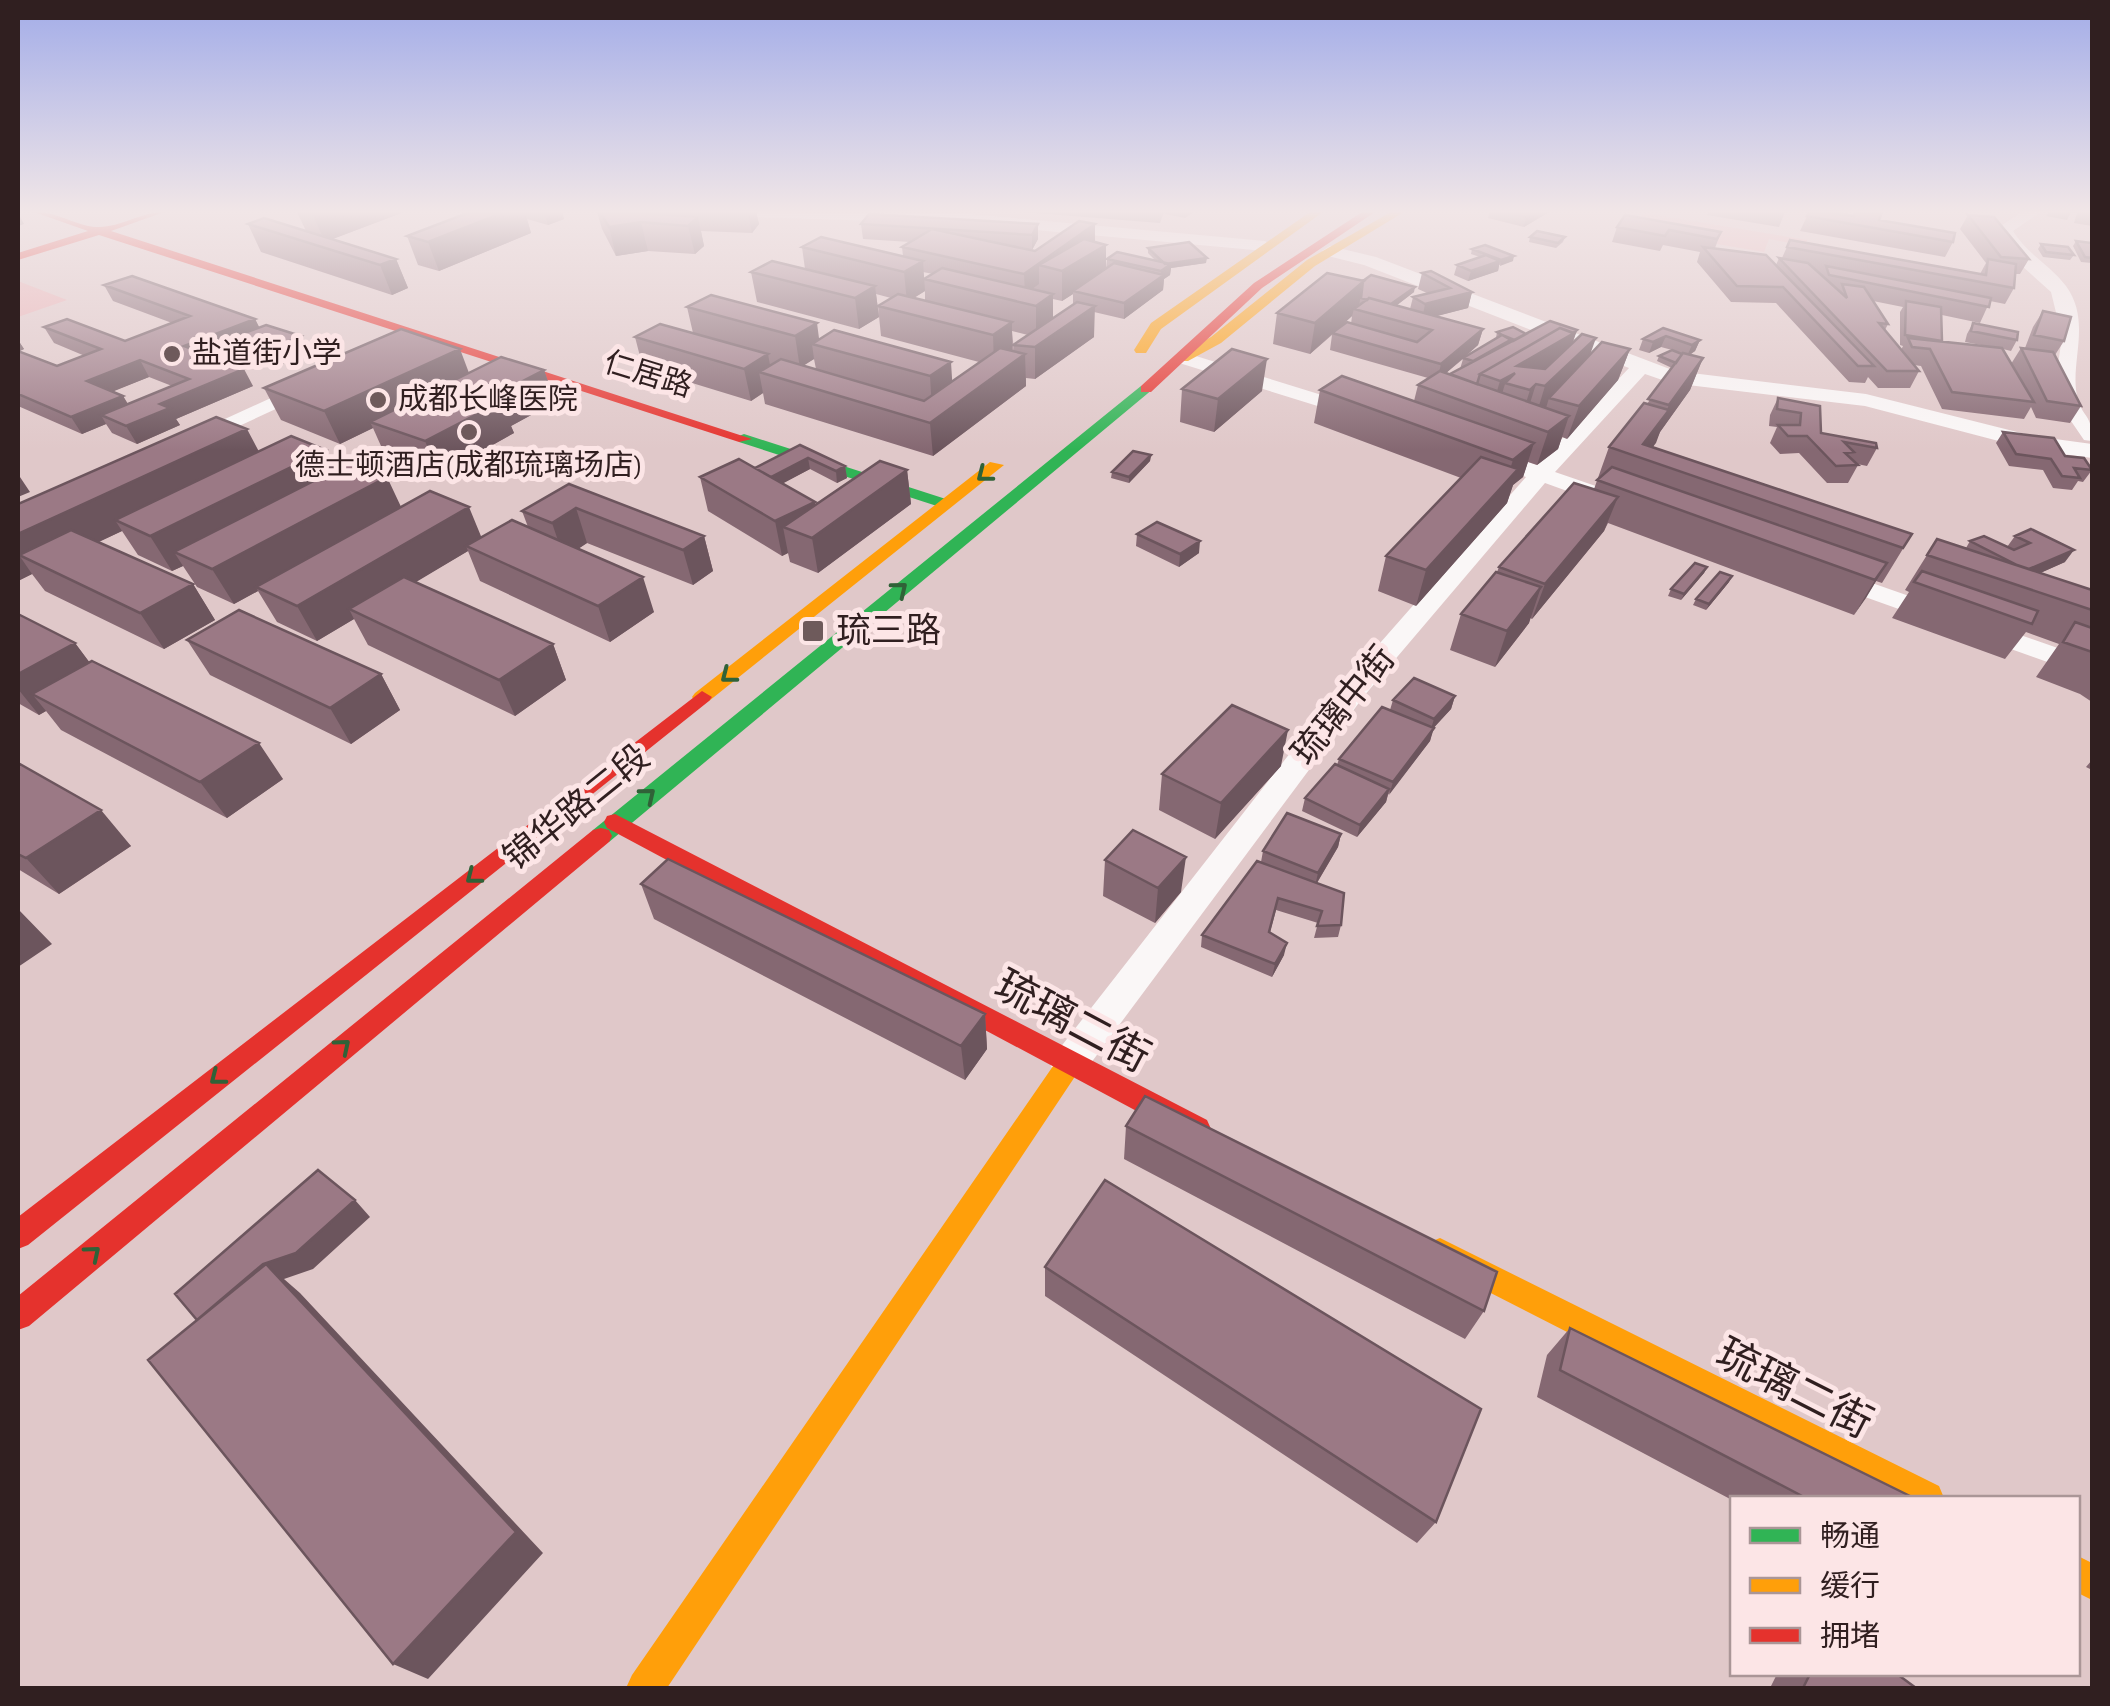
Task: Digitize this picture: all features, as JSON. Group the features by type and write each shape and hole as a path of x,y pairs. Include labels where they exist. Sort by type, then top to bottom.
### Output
{"main road":[{"name":"仁居路","path":"288,292 946,504"},
{"path":"1203,292 1156,326 1133,356 1228,292"},
{"name":"锦华路二段","path":"1184,358 1200,335 1255,292"},
{"name":"锦华路二段","path":"18,1315 1184,358 1216,340 1278,292"},
{"name":"锦华路二段","path":"18,1235 1021,445"},
{"name":"琉璃二街","path":"615,822 1226,1144"},
{"path":"645,1688 1069,1064"},
{"name":"琉璃二街","path":"1419,1242 1923,1496"}],"street":[{"path":"1447,292 1671,377 1866,400 2032,443 2092,451"},
{"path":"2059,292 2072,337 2066,378 2068,402 2092,435"},
{"path":"387,352 422,336"},
{"path":"1184,358 1240,372 1381,420"},
{"name":"琉璃中街","path":"1069,1064 1354,690 1541,474 1641,366"},
{"path":"176,446 334,375"},
{"path":"1452,444 1629,505"},
{"path":"1806,568 2092,669"}],"shaded area":[{"path":"18,292 45,292 67,300 18,317"}],"building":[{"path":"122,292 177,292 255,319 184,346 244,369 160,404 170,408 126,426 101,415 189,379 140,360 87,381 123,396 71,417 18,394 18,351 57,366 101,349 44,327 67,319 125,341 190,316"},
{"path":"829,292 866,292 855,298"},
{"path":"976,292 1053,294 1036,306"},
{"path":"1076,292 1140,292 1124,303"},
{"path":"1304,292 1352,292 1315,323 1277,313"},
{"path":"1362,292 1408,292 1391,304 1361,298"},
{"path":"1435,292 1472,292 1425,304 1413,297"},
{"path":"1787,292 1802,292 1874,366 1858,366"},
{"path":"1811,292 1840,292 1847,298 1845,292 1867,292 1888,324 1879,323 1919,371 1887,371"},
{"path":"1912,292 1958,292 1991,298 1989,307"},
{"path":"898,294 1012,322 993,335 878,306"},
{"path":"711,295 817,323 795,336 687,307"},
{"path":"1369,298 1483,329 1441,364 1332,333 1347,322 1417,342 1432,330 1354,309"},
{"path":"1906,301 1941,307 1942,341 1905,335"},
{"path":"1077,302 1095,306 1035,347 1013,345"},
{"path":"2043,311 2071,317 2064,341 2034,335"},
{"path":"1550,321 1577,330 1573,333 1560,328 1480,374 1477,384 1450,374"},
{"path":"1973,323 2018,332 2017,340 1971,331"},
{"path":"660,324 768,354 744,369 635,337"},
{"path":"266,325 301,336 269,350 234,337"},
{"path":"1513,327 1526,334 1513,341 1497,332"},
{"path":"1560,328 1574,333 1517,366 1545,369 1582,334 1596,338 1545,386 1536,384 1530,390 1505,383 1515,373 1500,381 1480,374"},
{"path":"1663,328 1700,340 1692,345 1666,336 1653,342 1643,339"},
{"path":"401,329 460,349 324,411 264,388"},
{"path":"834,330 951,362 930,376 812,344"},
{"path":"1502,335 1512,339 1473,361 1463,358"},
{"path":"1908,338 2002,348 2034,402 1952,392 1930,349 1912,347"},
{"path":"1602,342 1630,349 1579,406 1549,398"},
{"path":"1000,348 1025,354 930,423 759,372 781,359 924,401"},
{"path":"2021,348 2053,352 2081,406 2047,401"},
{"path":"1232,349 1267,359 1218,399 1182,389"},
{"path":"1672,350 1682,354 1676,363 1659,356"},
{"path":"1683,353 1703,358 1669,405 1648,399"},
{"path":"501,357 544,370 492,397 502,401 425,441 370,422"},
{"path":"1440,371 1569,416 1548,432 1418,385"},
{"path":"1342,376 1534,443 1513,460 1320,390"},
{"path":"1778,398 1820,406 1821,433 1876,443 1877,448 1844,442 1854,452 1845,453 1858,465 1836,466 1807,436 1788,436 1778,425 1800,425 1801,413 1777,409"},
{"path":"1644,403 1669,410 1643,444 1912,534 1903,548 1609,447"},
{"path":"216,417 247,429 18,534 18,504"},
{"path":"2003,432 2054,438 2065,456 2084,458 2092,470 2074,468 2080,478 2062,476 2051,459 2016,454"},
{"path":"291,436 326,450 150,536 115,520"},
{"path":"800,445 845,466 836,471 808,458 771,477 755,468"},
{"path":"1133,451 1151,455 1129,477 1112,472"},
{"path":"1481,457 1518,469 1426,570 1386,556"},
{"path":"739,459 815,502 775,521 700,477"},
{"path":"880,461 907,470 812,538 783,527"},
{"path":"351,462 387,477 212,569 174,552"},
{"path":"1612,467 1887,563 1875,580 1597,480"},
{"path":"1574,483 1618,497 1545,584 1499,567"},
{"path":"569,484 704,536 683,550 576,508 552,523 522,511"},
{"path":"430,491 469,507 297,606 256,587"},
{"path":"512,520 643,577 598,606 466,546"},
{"path":"1157,522 1200,541 1180,554 1137,534"},
{"path":"2031,529 2074,550 2029,569 1970,541 1984,536 2014,550 2030,543 2015,536"},
{"path":"71,530 193,584 140,613 19,555"},
{"path":"1937,539 2092,590 2092,610 1927,555"},
{"path":"1695,563 1707,567 1684,594 1671,589"},
{"path":"1922,571 2038,611 2032,624 1914,582"},
{"path":"1496,572 1541,587 1507,631 1461,614"},
{"path":"1720,572 1732,576 1709,604 1696,599"},
{"path":"404,577 553,644 499,680 349,609"},
{"path":"239,610 381,674 330,708 187,640"},
{"path":"18,614 75,643 18,674"},
{"path":"2075,622 2092,628 2092,652 2063,642"},
{"path":"92,661 259,743 200,782 32,694"},
{"path":"1414,678 1455,696 1434,719 1393,700"},
{"path":"1232,705 1288,730 1221,803 1162,774"},
{"path":"1382,707 1434,728 1393,782 1339,759"},
{"path":"18,763 101,810 26,858 18,854"},
{"path":"1335,764 1389,789 1360,825 1305,798"},
{"path":"1287,813 1341,834 1318,873 1263,851"},
{"path":"1133,830 1186,857 1158,888 1105,860"},
{"path":"668,859 985,1014 961,1046 641,884"},
{"path":"1257,861 1344,893 1341,925 1317,926 1322,911 1278,898 1269,932 1287,943 1275,964 1202,935"},
{"path":"1145,1096 1497,1272 1484,1311 1126,1126"},
{"path":"318,1170 355,1200 296,1253 263,1264 197,1320 175,1294"},
{"path":"1105,1180 1481,1409 1436,1522 1045,1267"},
{"path":"266,1264 516,1532 393,1664 148,1360"},
{"path":"1570,1328 1910,1496 1802,1496 1560,1370"},
{"path":"1809,1676 1900,1676 1916,1688 1803,1688"}],"traffic: fast":[{"path":"601,836 1146,389"},
{"path":"744,439 946,504"}],"traffic: slow":[{"path":"1141,350 1156,326 1205,292"},
{"path":"1183,358 1216,340 1276,292"},
{"path":"702,697 996,465"},
{"path":"645,1688 1069,1064"},
{"path":"1440,1252 1923,1496"},
{"path":"2080,1575 2092,1582"}],"traffic: jam":[{"path":"287,292 744,439"},
{"path":"1146,389 1250,292"},
{"path":"18,1235 702,697"},
{"path":"615,822 1197,1129"},
{"path":"18,1315 601,836"}],"place":[{"name":"盐道街小学","path":"172,354"},
{"name":"成都长峰医院","path":"378,400"},
{"name":"德士顿酒店(成都琉璃场店)","path":"469,432"},
{"name":"琉三路","path":"813,631"}]}
